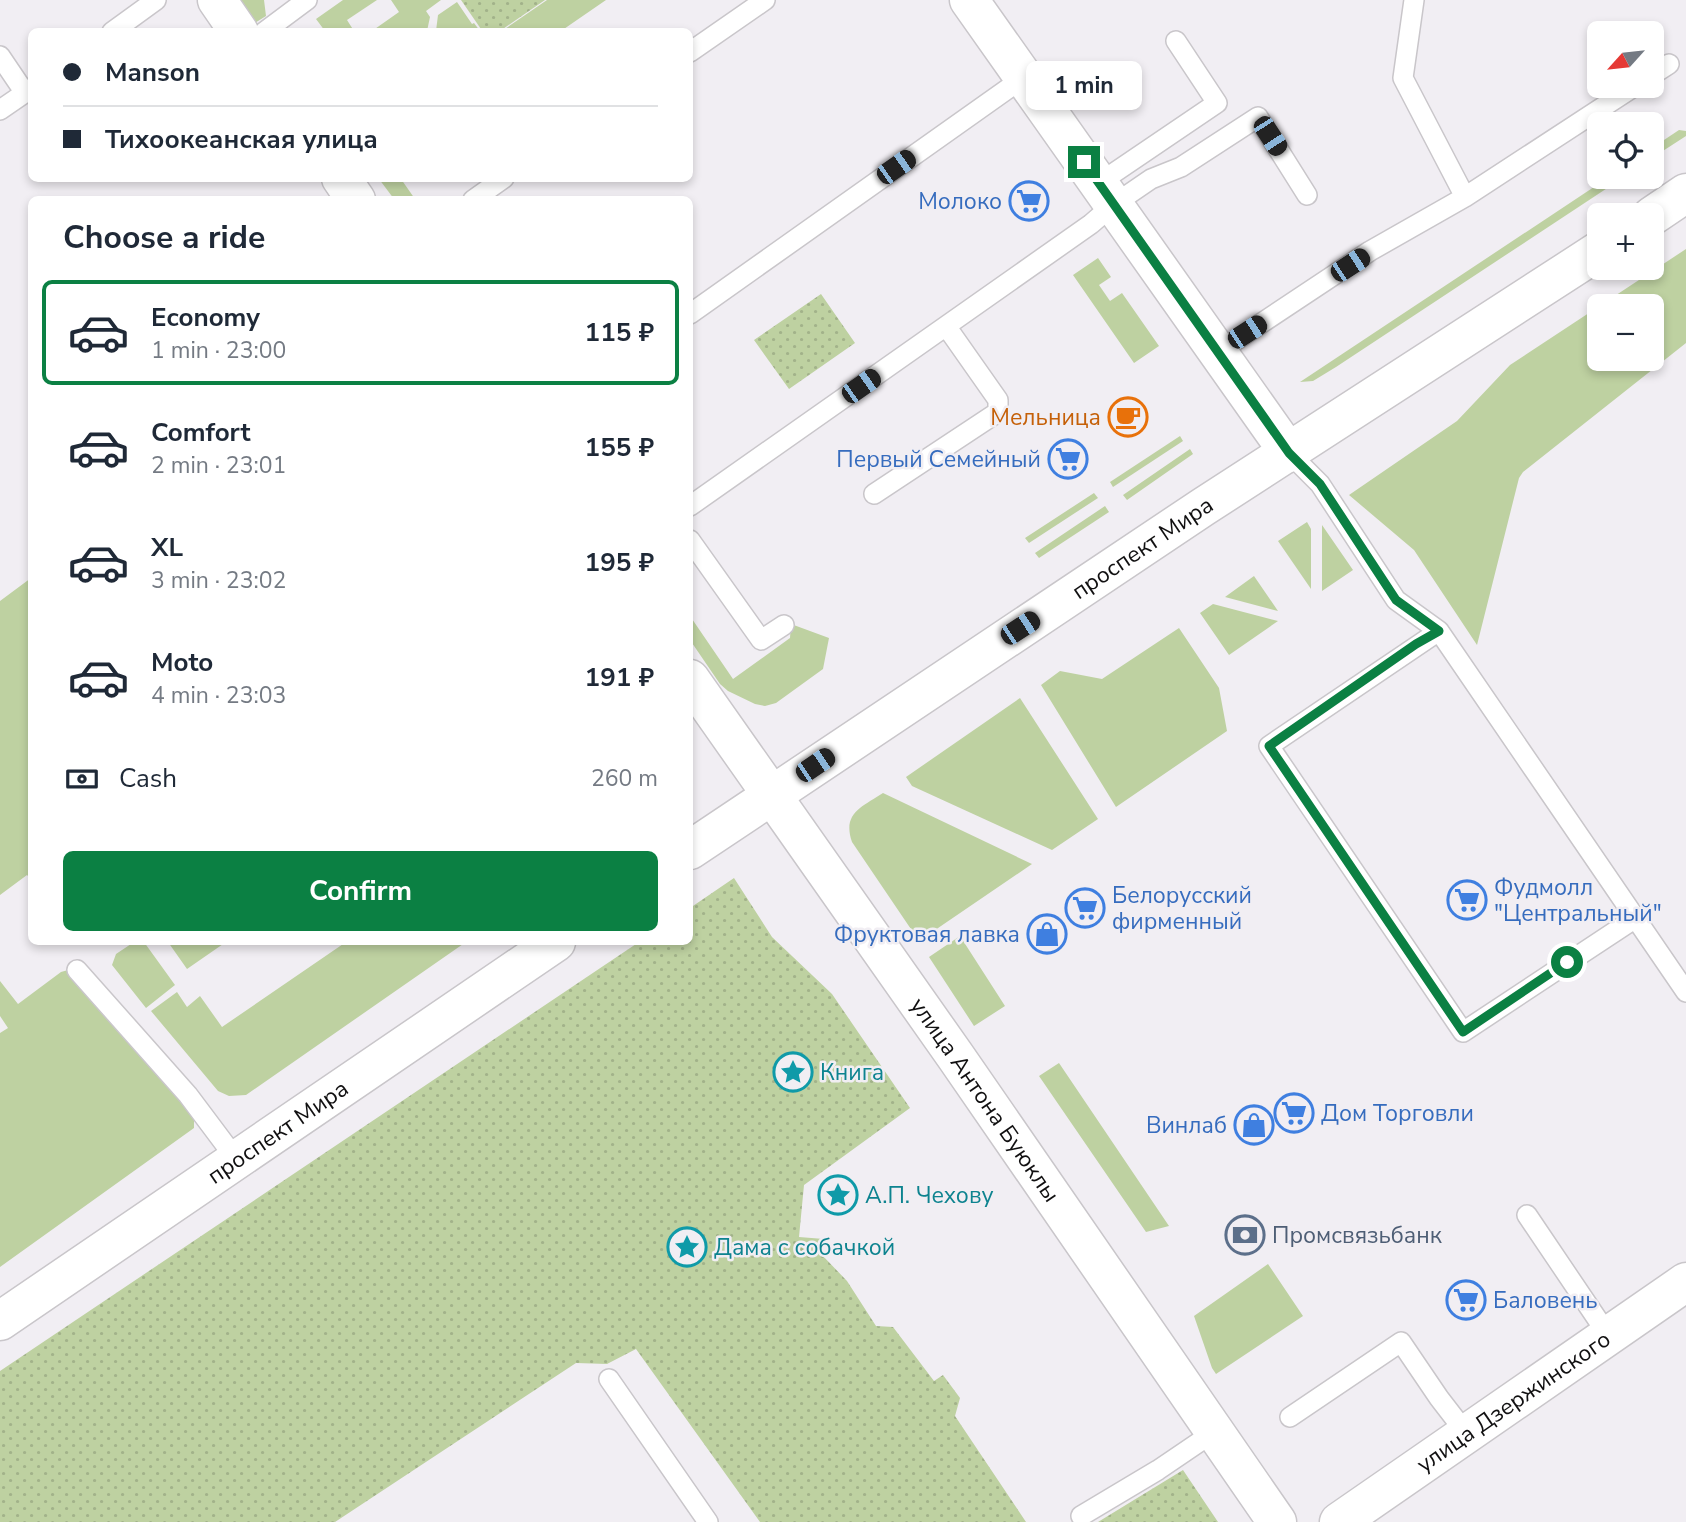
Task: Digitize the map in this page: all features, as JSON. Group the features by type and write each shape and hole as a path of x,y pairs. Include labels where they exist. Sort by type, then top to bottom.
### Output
{"street":[{"path":"217,0 236,28"},
{"path":"969,0 1289,453"},
{"path":"1664,207 1686,193"},
{"name":"проспект Мира","path":"693,848 1203,507 1587,258"},
{"name":"улица Антона Буюклы","path":"693,683 964,1068 1278,1522"},
{"name":"проспект Мира","path":"0,1321 552,945"},
{"name":"улица Дзержинского","path":"1339,1522 1686,1282"}],"lane":[{"path":"118,28 156,0"},
{"path":"269,28 307,0"},
{"path":"693,50 765,0"},
{"path":"1413,0 1404,78 1465,197"},
{"path":"693,504 1091,224 1106,194 1217,103 1176,41"},
{"path":"0,56 28,90 0,110"},
{"path":"1664,67 1669,64"},
{"path":"693,312 1023,78"},
{"path":"1218,352 1370,251 1465,197 1617,98"},
{"path":"1106,194 1181,167 1258,117 1307,194"},
{"path":"479,196 498,182"},
{"path":"874,494 998,412 998,400 946,326"},
{"path":"1289,453 1320,484 1396,600 1439,631 1686,992"},
{"path":"693,544 761,640 784,625"},
{"path":"1439,631 1416,644 1269,746 1432,987 1463,1032 1634,919"},
{"path":"77,970 188,1095 236,1159"},
{"path":"1527,1215 1608,1335"},
{"path":"1290,1417 1401,1342 1466,1433"},
{"path":"609,1379 708,1522"},
{"path":"1081,1516 1158,1470 1214,1432"}],"green space":[{"path":"242,0 264,0 266,16 253,24 240,4"},
{"path":"343,0 377,0 347,20 352,28 323,28 316,19"},
{"path":"391,0 441,0 426,11 430,17 428,28 376,28 399,12"},
{"path":"461,0 545,0 504,28 480,28"},
{"path":"547,0 606,0 565,28 506,28"},
{"path":"457,2 478,28 436,28 438,15"},
{"path":"1679,130 1686,131 1686,136 1664,150 1664,140"},
{"path":"381,182 403,182 413,196 392,196"},
{"path":"1591,189 1606,189 1336,367 1313,381 1300,382"},
{"path":"1686,249 1686,343 1664,360 1664,294 1618,294 1639,280 1664,280 1664,264"},
{"path":"1098,258 1111,277 1099,285 1110,301 1122,293 1159,346 1134,363 1073,275"},
{"path":"821,294 855,343 789,389 754,340"},
{"path":"1587,314 1587,371 1651,371 1523,472 1519,478 1477,645 1414,550 1349,495 1457,421 1510,365"},
{"path":"1180,436 1183,441 1113,487 1110,482"},
{"path":"1190,449 1193,454 1127,500 1123,495"},
{"path":"1094,493 1098,498 1029,543 1025,538"},
{"path":"1105,506 1109,512 1039,558 1035,553"},
{"path":"1307,522 1311,529 1311,589 1278,541"},
{"path":"1322,525 1353,570 1322,591"},
{"path":"1254,576 1278,611 1225,597"},
{"path":"28,580 28,876 0,895 0,601"},
{"path":"1213,604 1278,621 1229,655 1200,613"},
{"path":"693,620 733,679 790,638 791,624 829,638 823,669 776,703 765,706 755,704 728,691 720,684 693,644"},
{"path":"1179,628 1219,688 1227,731 1116,807 1041,685 1060,671 1102,679"},
{"path":"1020,698 1098,819 1052,850 912,786 906,777"},
{"path":"883,793 1032,864 919,941 852,842 852,817 861,807"},
{"path":"734,878 772,937 832,994 910,1108 804,1185 799,1237 824,1239 822,1255 847,1281 876,1326 893,1327 934,1381 943,1375 960,1398 955,1416 1026,1522 760,1522 636,1349 607,1364 576,1363 335,1522 0,1522 0,1371 635,945 693,945 693,906"},
{"path":"960,936 1005,1006 974,1026 929,957"},
{"path":"130,945 146,945 175,985 146,1008 112,965 116,954"},
{"path":"170,945 222,945 187,969"},
{"path":"342,945 462,945 246,1095 229,1096 218,1091 151,1011 177,992 187,1007 200,996 222,1027"},
{"path":"72,971 194,1116 194,1128 0,1267 0,1033 8,1028 0,1016 0,981 18,1004 61,972"},
{"path":"1059,1063 1169,1226 1146,1232 1039,1076"},
{"path":"1268,1264 1303,1316 1216,1374 1194,1316"},
{"path":"1183,1470 1218,1522 1098,1522"}],"place":[{"name":"Молоко","path":"1029,201"},
{"name":"Мельница","path":"1128,417"},
{"name":"Первый Семейный","path":"1068,459"},
{"name":"Фудмолл \"Центральный\"","path":"1467,900"},
{"name":"Белорусский фирменный","path":"1085,908"},
{"name":"Фруктовая лавка","path":"1047,934"},
{"name":"Книга","path":"793,1072"},
{"name":"Дом Торговли","path":"1294,1113"},
{"name":"Винлаб","path":"1254,1125"},
{"name":"А.П. Чехову","path":"838,1195"},
{"name":"Промсвязьбанк","path":"1245,1235"},
{"name":"Дама с собачкой","path":"687,1247"},
{"name":"Баловень","path":"1466,1300"}],"route":[{"path":"1084,162 1289,453 1320,484 1396,600 1439,631 1416,644 1269,746 1463,1032 1567,962"}]}
